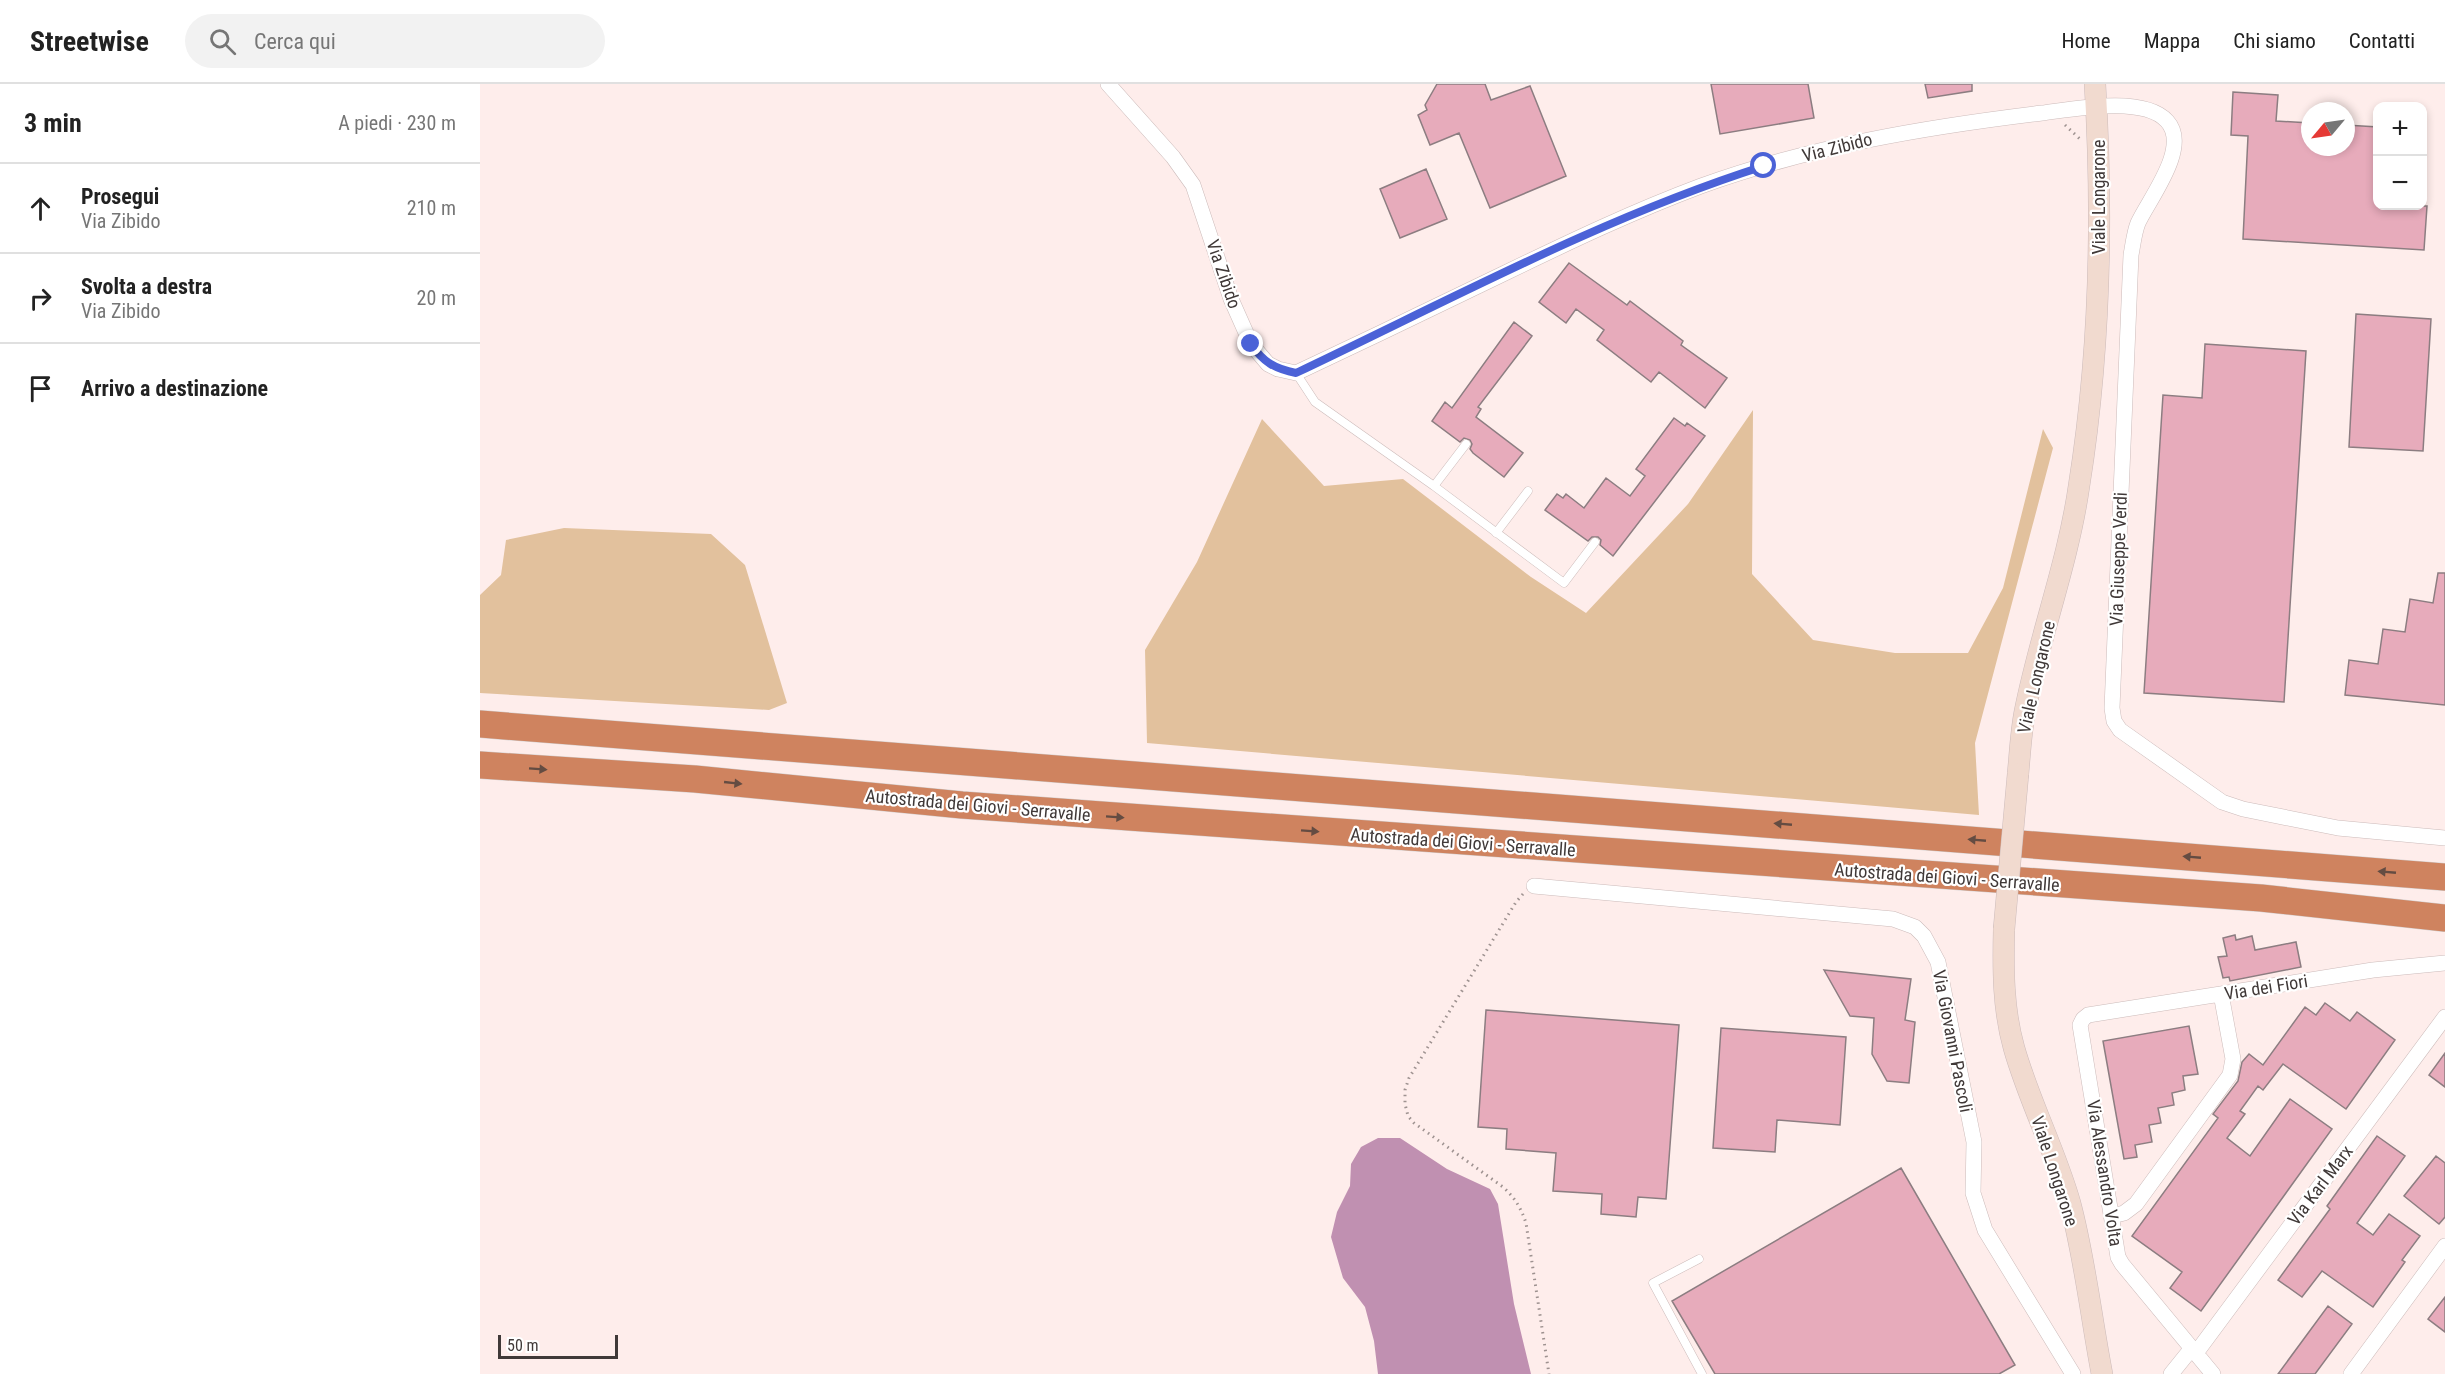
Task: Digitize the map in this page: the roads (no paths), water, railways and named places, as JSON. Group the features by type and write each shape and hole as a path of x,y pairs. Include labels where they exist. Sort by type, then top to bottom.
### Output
{"highway":[{"path":"480,724 2445,877"},
{"name":"Autostrada dei Giovi - Serravalle","path":"480,765 695,779 974,806 2261,898 2445,918"}],"main road":[{"name":"Viale Longarone","path":"2095,84 2099,198 2097,287 2090,387 2079,486 2066,557 2025,712 2004,930 2003,986 2014,1045 2028,1092 2070,1203 2102,1374"},
{"name":"Viale Longarone","path":"2089,1297 2110,1374"}],"street":[{"name":"Via Zibido","path":"1108,84 1173,157 1193,185 1231,299 1251,344 1268,364 1296,373 1614,221 1702,186 1764,166 1881,136 1977,120 2096,106"},
{"name":"Via Giuseppe Verdi","path":"2096,106 2135,107 2151,110 2168,121 2175,139 2171,162 2137,225 2131,255 2112,708 2114,721 2120,730 2222,802 2243,809 2312,824 2445,838"},
{"name":"Via Giovanni Pascoli","path":"1534,886 1893,919 1919,931 1930,944 1938,962 1974,1142 1973,1193 1978,1213 1985,1230 2073,1374"},
{"name":"Via dei Fiori","path":"2088,1015 2373,970 2445,963"},
{"path":"2112,1216 2124,1213 2136,1204 2230,1075 2233,1059 2221,994"},
{"name":"Via Alessandro Volta","path":"2088,1015 2080,1024 2122,1264 2213,1374"},
{"name":"Via Karl Marx","path":"2194,1350 2445,1017"},
{"path":"2350,1374 2445,1246"},
{"path":"2171,1374 2194,1350"}],"lane":[{"path":"1296,373 1315,402 1434,486 1564,583 1595,542"},
{"path":"1434,486 1466,444"},
{"path":"1496,533 1528,490"},
{"path":"1699,1259 1653,1283 1702,1374"}]}
